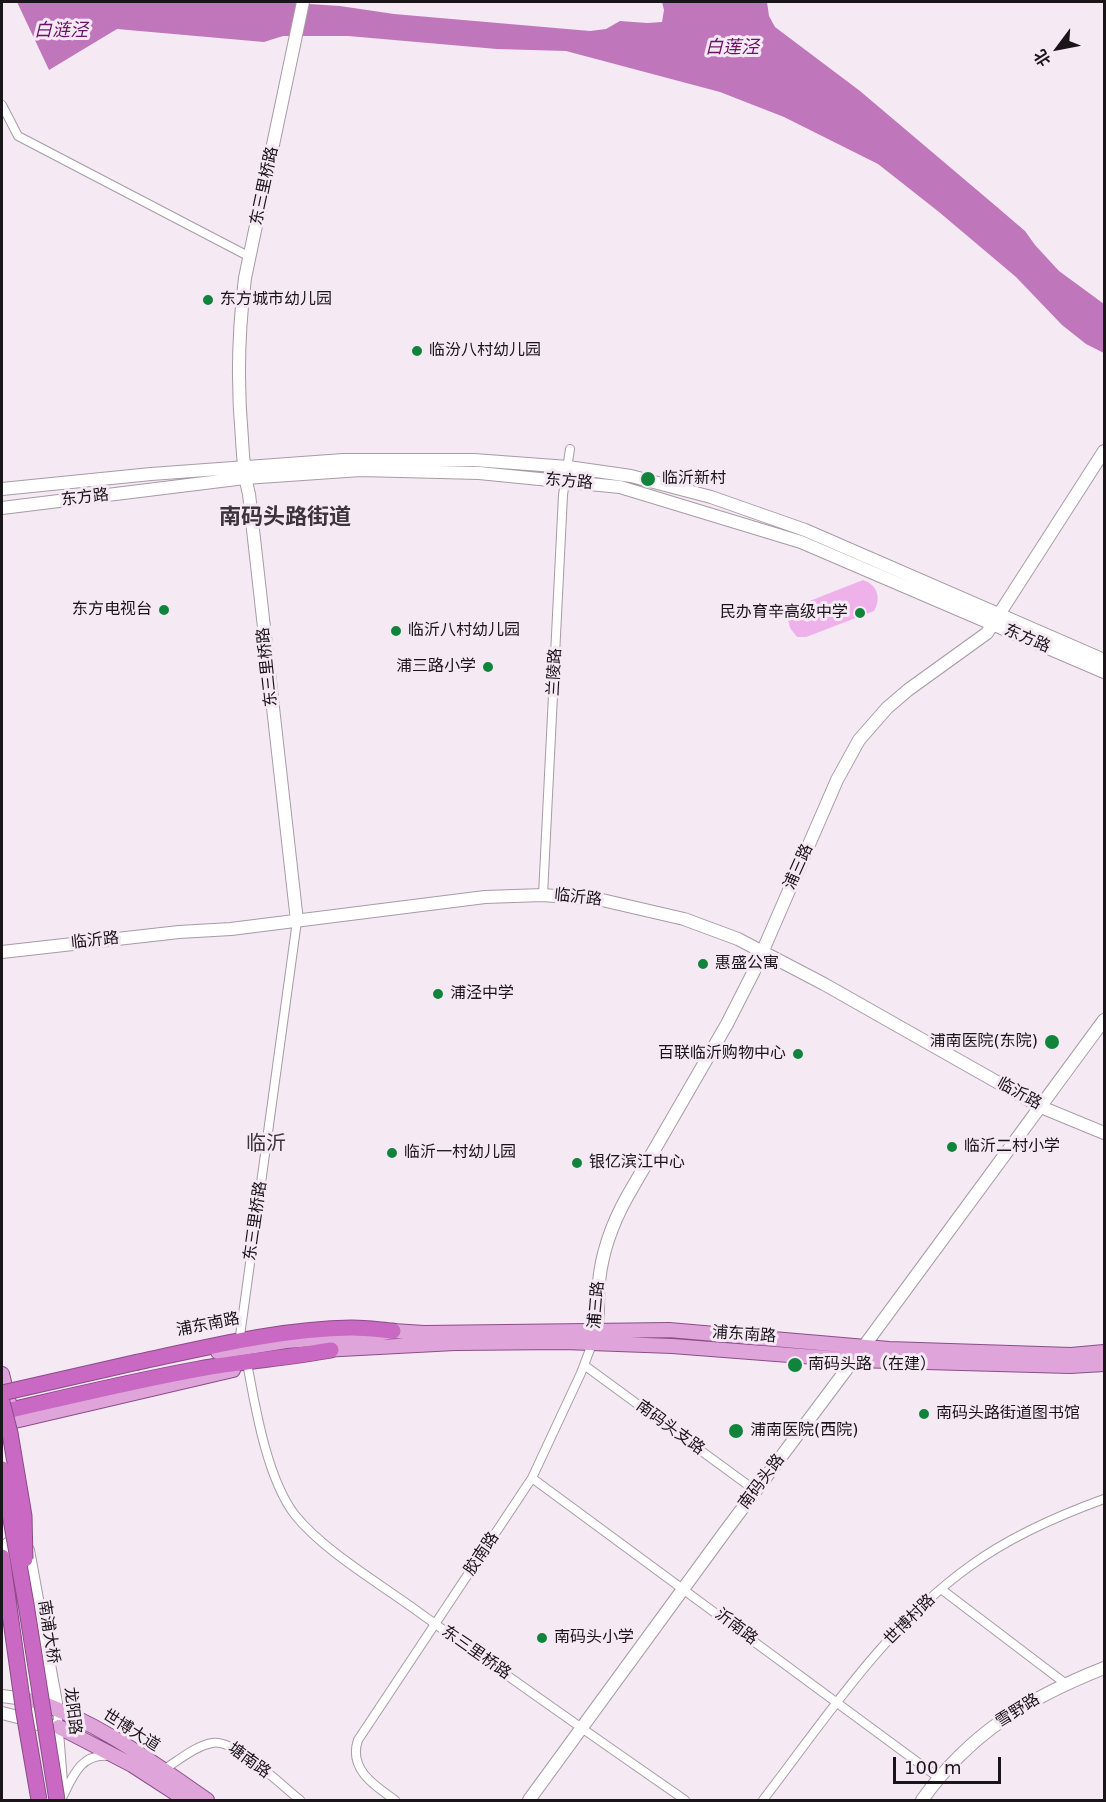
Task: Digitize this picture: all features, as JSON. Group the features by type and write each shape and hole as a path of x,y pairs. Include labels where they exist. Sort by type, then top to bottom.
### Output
{"highway":[{"path":"3,1396 138,1362 258,1338 316,1330 354,1328 393,1331"},
{"path":"3,1396 107,1388 202,1369 331,1350"},
{"path":"3,1396 24,1516 26,1604"},
{"name":"南浦大桥","path":"2,1469 59,1799"},
{"path":"2,1557 39,1800"}],"main road":[{"name":"浦东南路","path":"3,1396 186,1346 306,1325 369,1324 424,1333"},
{"name":"浦东南路","path":"3,1396 264,1353 466,1343 564,1342 669,1330 889,1349 1071,1355 1104,1352"},
{"name":"浦东南路","path":"3,1396 206,1354 286,1341 393,1331 594,1337 672,1346 854,1360 1070,1366 1104,1364"},
{"name":"浦东南路","path":"2,1424 217,1374 329,1358 380,1347"},
{"name":"世博大道","path":"32,1700 83,1720 207,1800"},
{"name":"世博大道","path":"59,1727 132,1765 186,1800"}],"street":[{"name":"东三里桥路","path":"240,1336 297,921 249,494 244,473 238,360 241,309 250,257 303,2"},
{"path":"2,105 18,136 250,257"},
{"name":"兰陵路","path":"543,895 564,489 570,449"},
{"name":"浦三路","path":"594,1337 600,1271 612,1225 728,1023 837,780 859,740 897,698 987,633 1104,451"},
{"name":"东方路","path":"2,508 343,460 474,460 568,467 630,476 722,501 805,530 1104,672"},
{"name":"东方路","path":"2,489 151,474 361,470 479,473 564,489 620,487 801,542 995,620 1104,660"},
{"name":"临沂路","path":"2,952 179,932 231,929 485,897 543,895 602,900 661,912 711,928 762,951 1041,1107 1104,1133"},
{"name":"南码头路","path":"529,1800 1104,1020"},
{"name":"胶南路","path":"395,1800 367,1779 357,1764 355,1755 358,1740 532,1478 584,1365 594,1337"},
{"name":"南码头支路","path":"584,1365 756,1491"},
{"name":"东三里桥路","path":"248,1368 276,1482 295,1514 324,1544 685,1800"},
{"name":"沂南路","path":"532,1478 939,1778"},
{"name":"龙阳路","path":"2,1488 26,1543 57,1708 59,1799"},
{"path":"2,1498 20,1632 32,1700 59,1799"},
{"name":"世博村路","path":"763,1800 885,1644 941,1589 970,1566 1019,1535 1069,1511 1104,1499"},
{"path":"941,1589 1066,1684"},
{"name":"雪野路","path":"922,1800 952,1761 980,1736 1032,1702 1104,1668"},
{"path":"2,1696 32,1700"},
{"path":"2,1713 59,1727"},
{"name":"塘南路","path":"163,1770 207,1744 225,1743 248,1758 300,1800"},
{"path":"59,1799 77,1768 91,1757 112,1756 132,1765"}],"shaded area":[{"path":"863,580 872,585 877,593 874,611 806,637 797,637 790,628 788,620 797,606"}],"water":[{"path":"17,2 278,2 590,31 606,29 620,21 662,22 664,10 662,2 767,2 769,16 775,27 860,91 1025,231 1059,271 1104,304 1104,353 1086,344 1062,325 1016,277 878,164 784,117 720,92 566,51 497,49 348,36 283,36 264,42 117,29 49,70"}],"place":[{"name":"东方城市幼儿园","path":"208,300"},
{"name":"临汾八村幼儿园","path":"417,351"},
{"name":"临沂新村","path":"648,479"},
{"name":"东方电视台","path":"164,610"},
{"name":"民办育辛高级中学","path":"860,613"},
{"name":"临沂八村幼儿园","path":"396,631"},
{"name":"浦三路小学","path":"488,667"},
{"name":"惠盛公寓","path":"703,964"},
{"name":"浦泾中学","path":"438,994"},
{"name":"浦南医院(东院)","path":"1052,1042"},
{"name":"百联临沂购物中心","path":"798,1054"},
{"name":"临沂二村小学","path":"952,1147"},
{"name":"临沂一村幼儿园","path":"392,1153"},
{"name":"银亿滨江中心","path":"577,1163"},
{"name":"南码头路（在建）","path":"795,1365"},
{"name":"南码头路街道图书馆","path":"924,1414"},
{"name":"浦南医院(西院)","path":"736,1431"},
{"name":"南码头小学","path":"542,1638"}],"district":[{"name":"南码头路街道","path":"285,518"},
{"name":"临沂","path":"266,1145"}],"water label":[{"name":"白涟泾","path":"61,31"},
{"name":"白莲泾","path":"732,48"}]}
